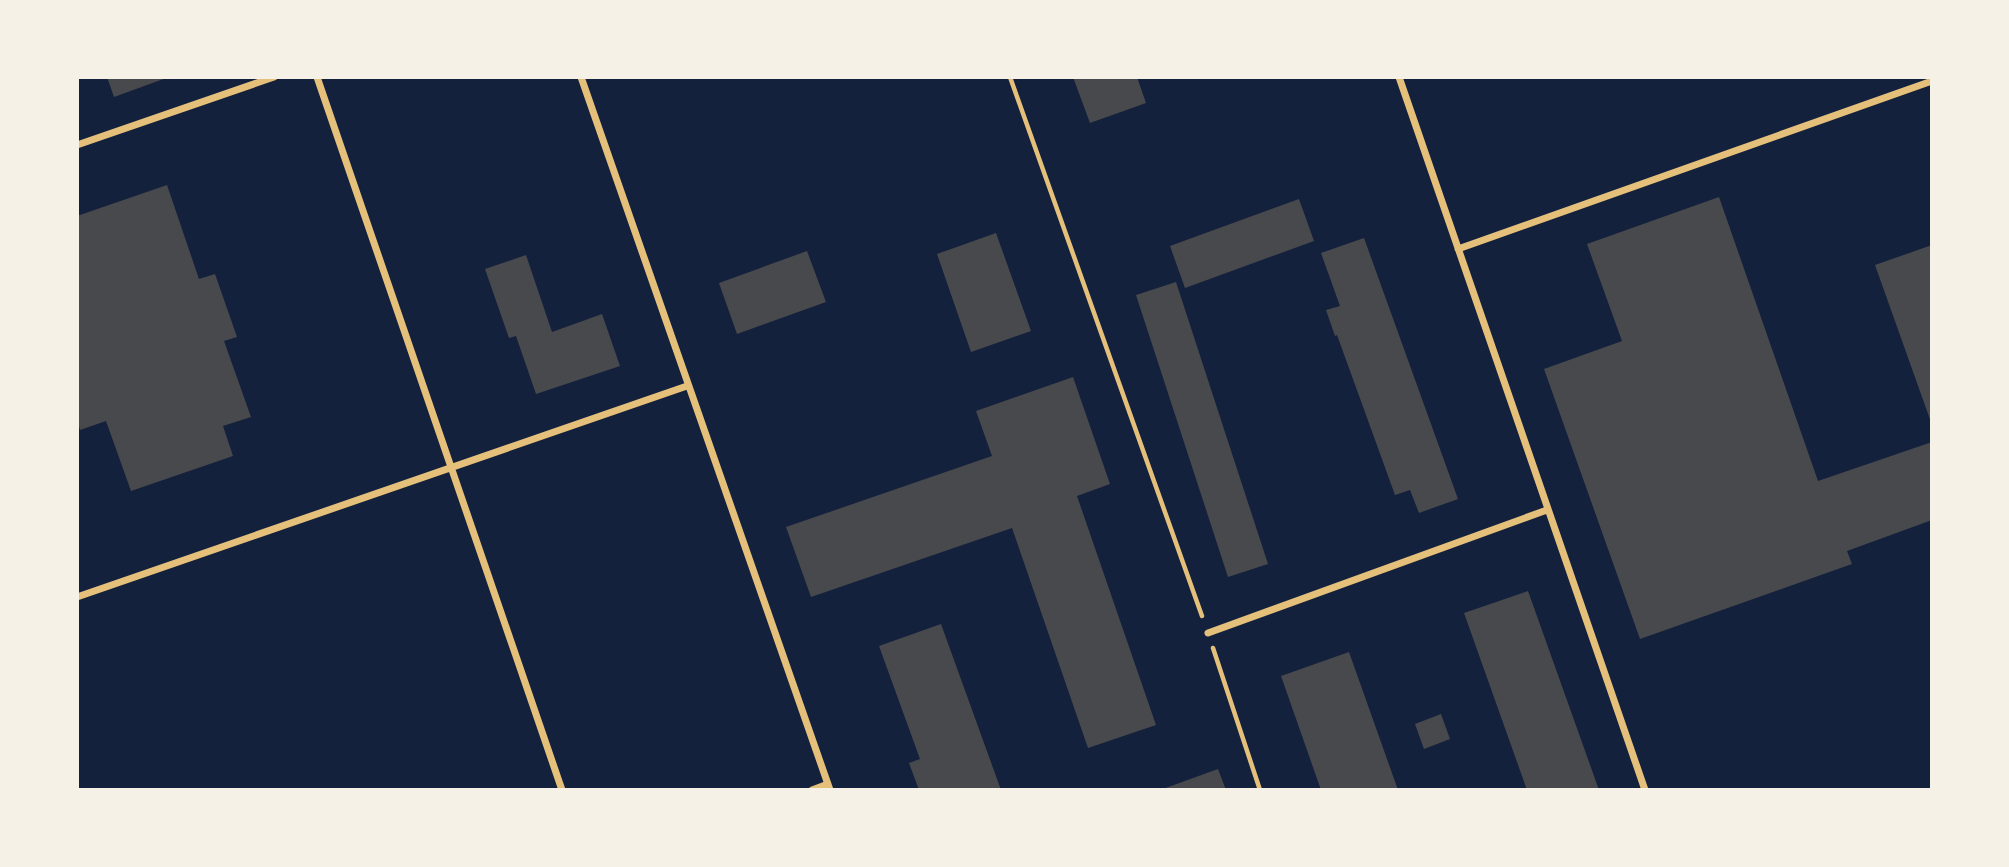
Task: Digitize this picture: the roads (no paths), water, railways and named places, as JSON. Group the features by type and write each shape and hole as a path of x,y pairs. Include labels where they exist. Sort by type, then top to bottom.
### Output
{"street":[{"path":"77,145 274,77"},
{"path":"317,77 562,790"},
{"path":"581,77 829,787 812,790"},
{"path":"1399,77 1645,790"},
{"path":"1458,249 1932,81"},
{"path":"77,597 687,386"},
{"path":"1208,634 1547,510"}]}
